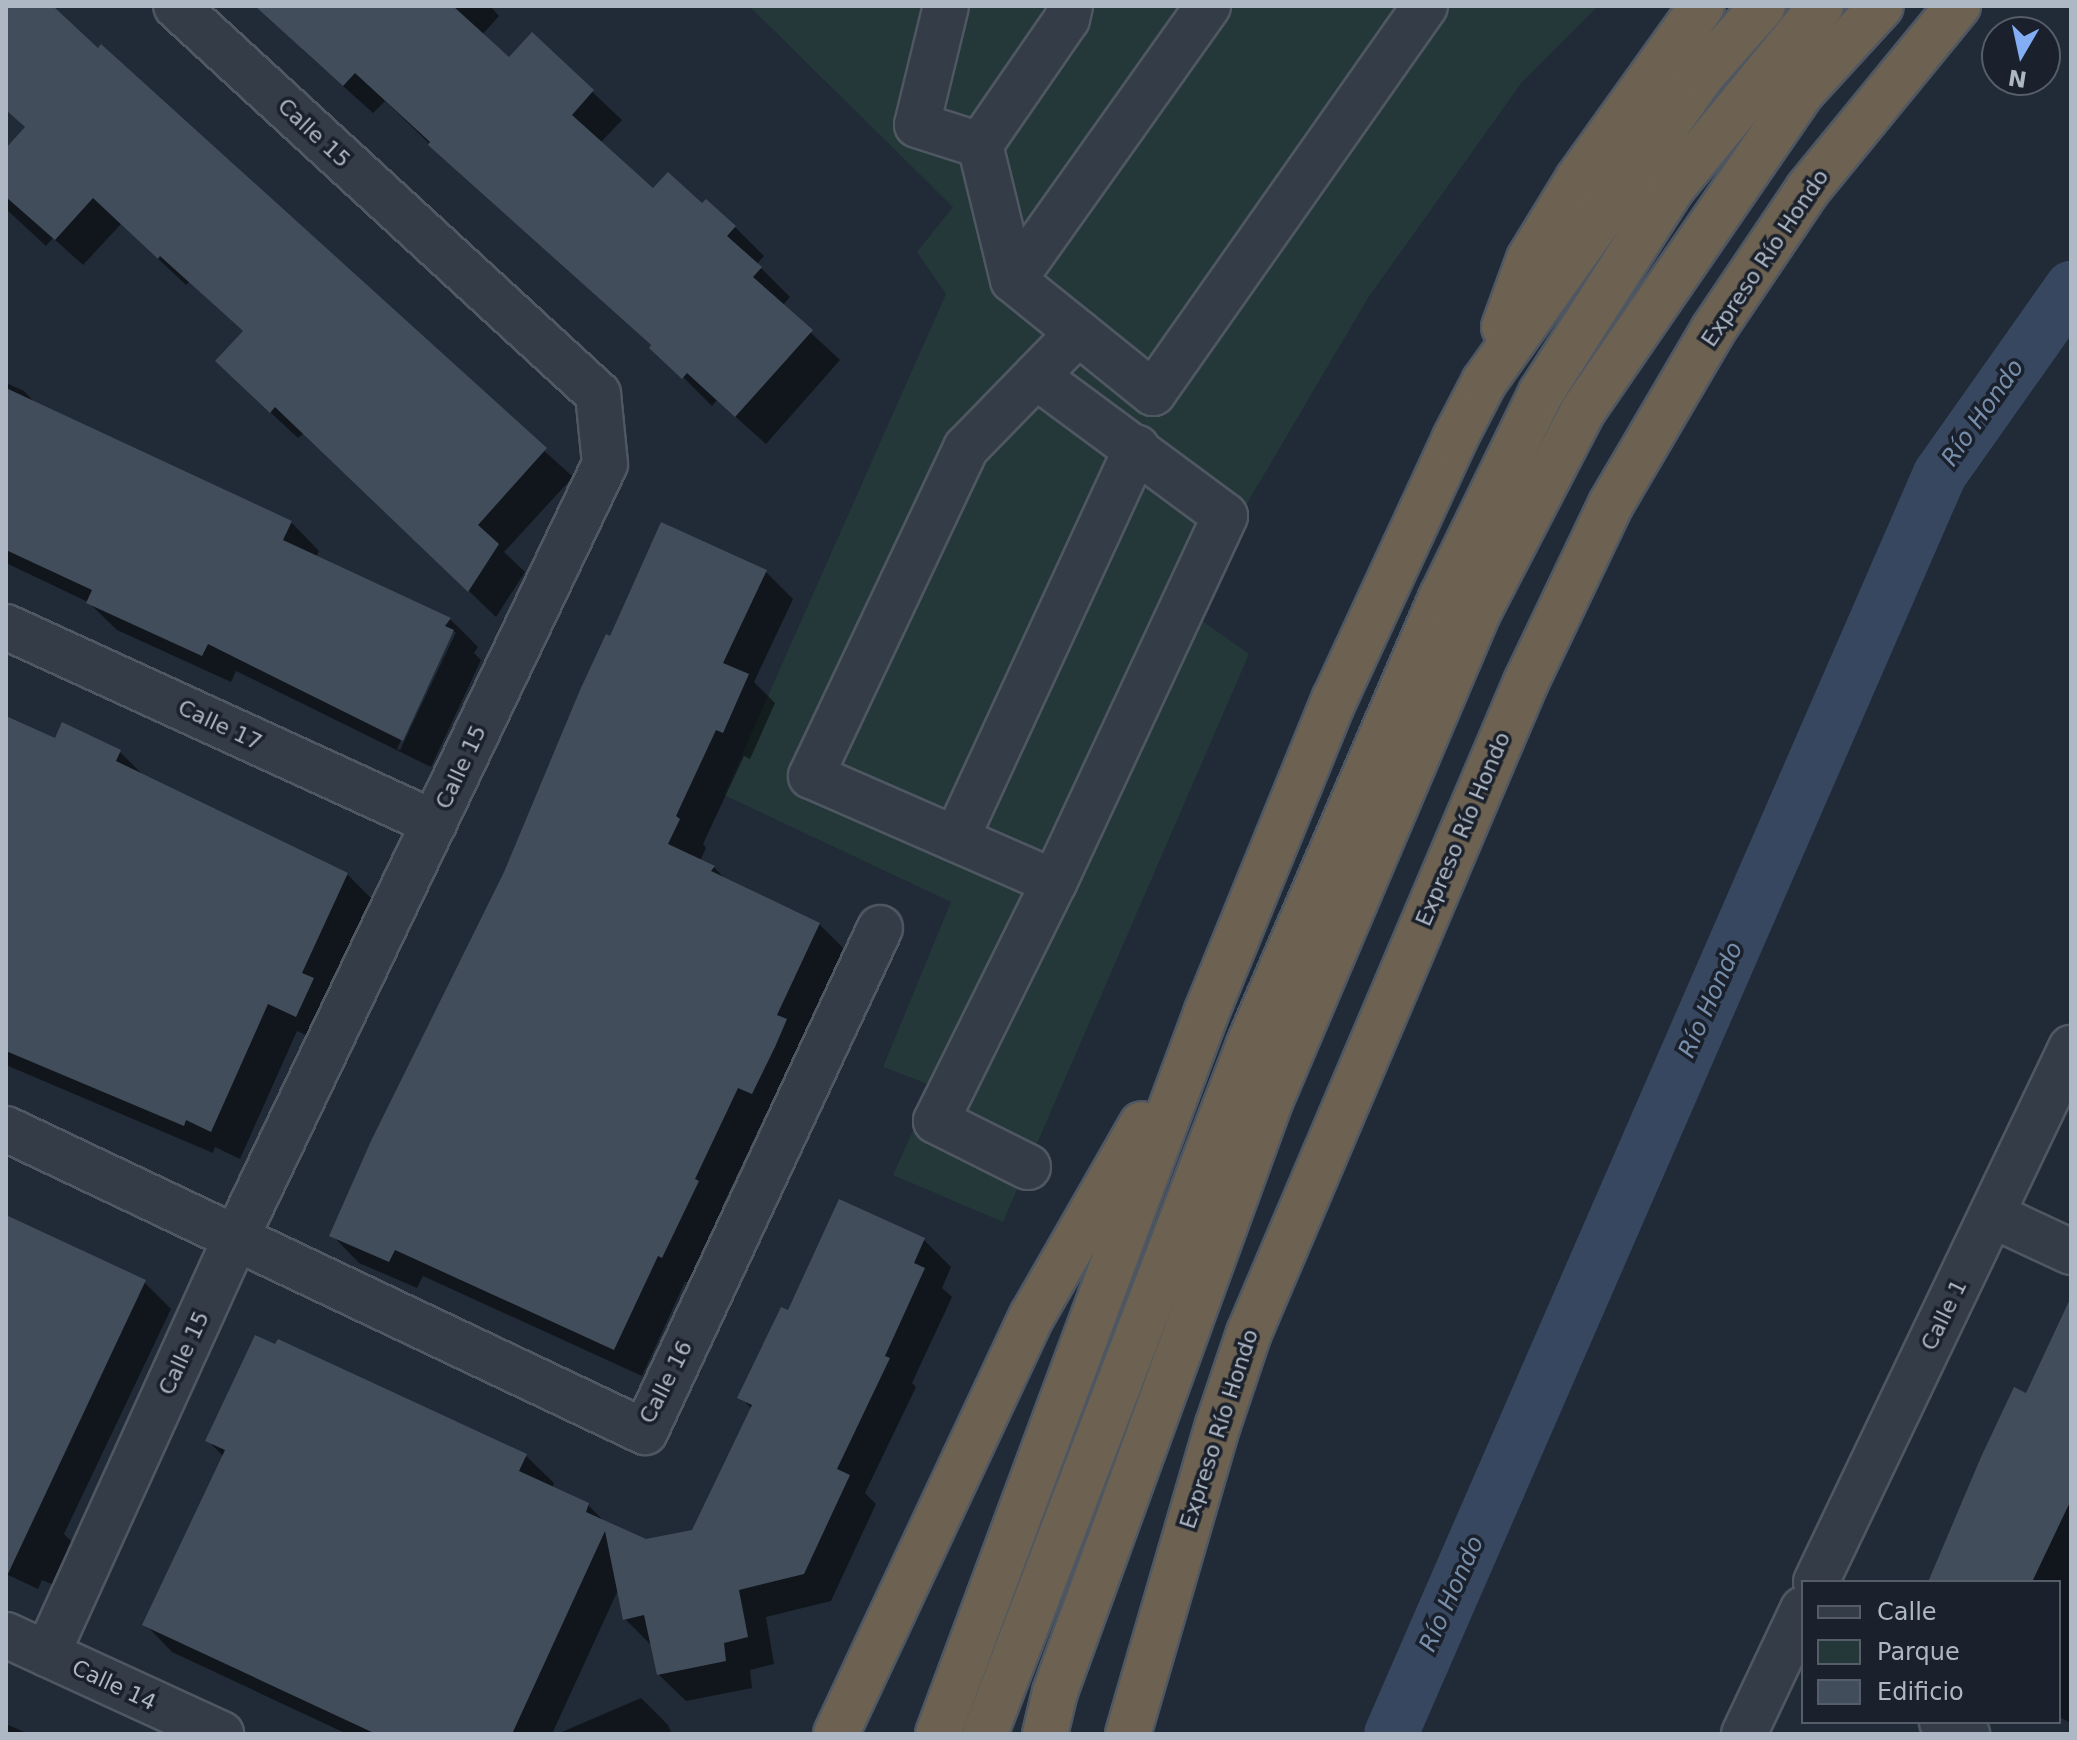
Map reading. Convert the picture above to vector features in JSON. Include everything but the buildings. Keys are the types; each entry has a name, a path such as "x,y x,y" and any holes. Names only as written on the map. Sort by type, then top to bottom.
{"highway":[{"path":"938,1734 1207,1011 1335,698 1484,382 1529,259 1578,179 1702,6"},
{"path":"1484,382 1704,73 1763,6"},
{"path":"985,1734 1249,1044 1441,598 1541,393 1672,188 1821,6"},
{"path":"1045,1734 1055,1692 1270,1102 1478,613 1582,412 1803,91 1881,6"},
{"name":"Expreso Río Hondo","path":"1128,1734 1218,1425 1249,1333 1526,682 1604,518 1713,330 1808,189 1958,6"},
{"path":"836,1734 1032,1316 1207,1011"}],"street":[{"name":"Calle 15","path":"47,1654 236,1238 605,464 598,394 176,6"},
{"path":"946,6 917,125 980,145"},
{"path":"1070,6 1067,19 980,145 1013,280 1153,393 1425,6"},
{"path":"1013,280 1208,6"},
{"path":"1054,882 811,776 966,448 1078,333"},
{"path":"1028,1167 936,1121 1054,882 1225,516 1036,376"},
{"path":"956,839 1137,448"},
{"name":"Calle 17","path":"6,627 434,823"},
{"name":"Calle 16","path":"236,1238 645,1432 880,928"},
{"name":"Calle 1","path":"1817,1580 2071,1048"},
{"path":"6,1129 236,1238"},
{"path":"1992,1215 2071,1252"},
{"path":"1744,1734 1794,1652 1801,1619"},
{"name":"Calle 14","path":"6,1635 221,1734"},
{"path":"1946,1724 1967,1734"}],"green space":[{"path":"749,6 1598,6 1522,82 1368,298 1249,500 1197,617 1249,654 1003,1222 893,1175 933,1086 883,1067 951,902 724,795 946,294 917,252 953,207"}],"waterway":[{"name":"Río Hondo","path":"1391,1734 1940,474 2071,288"}]}
